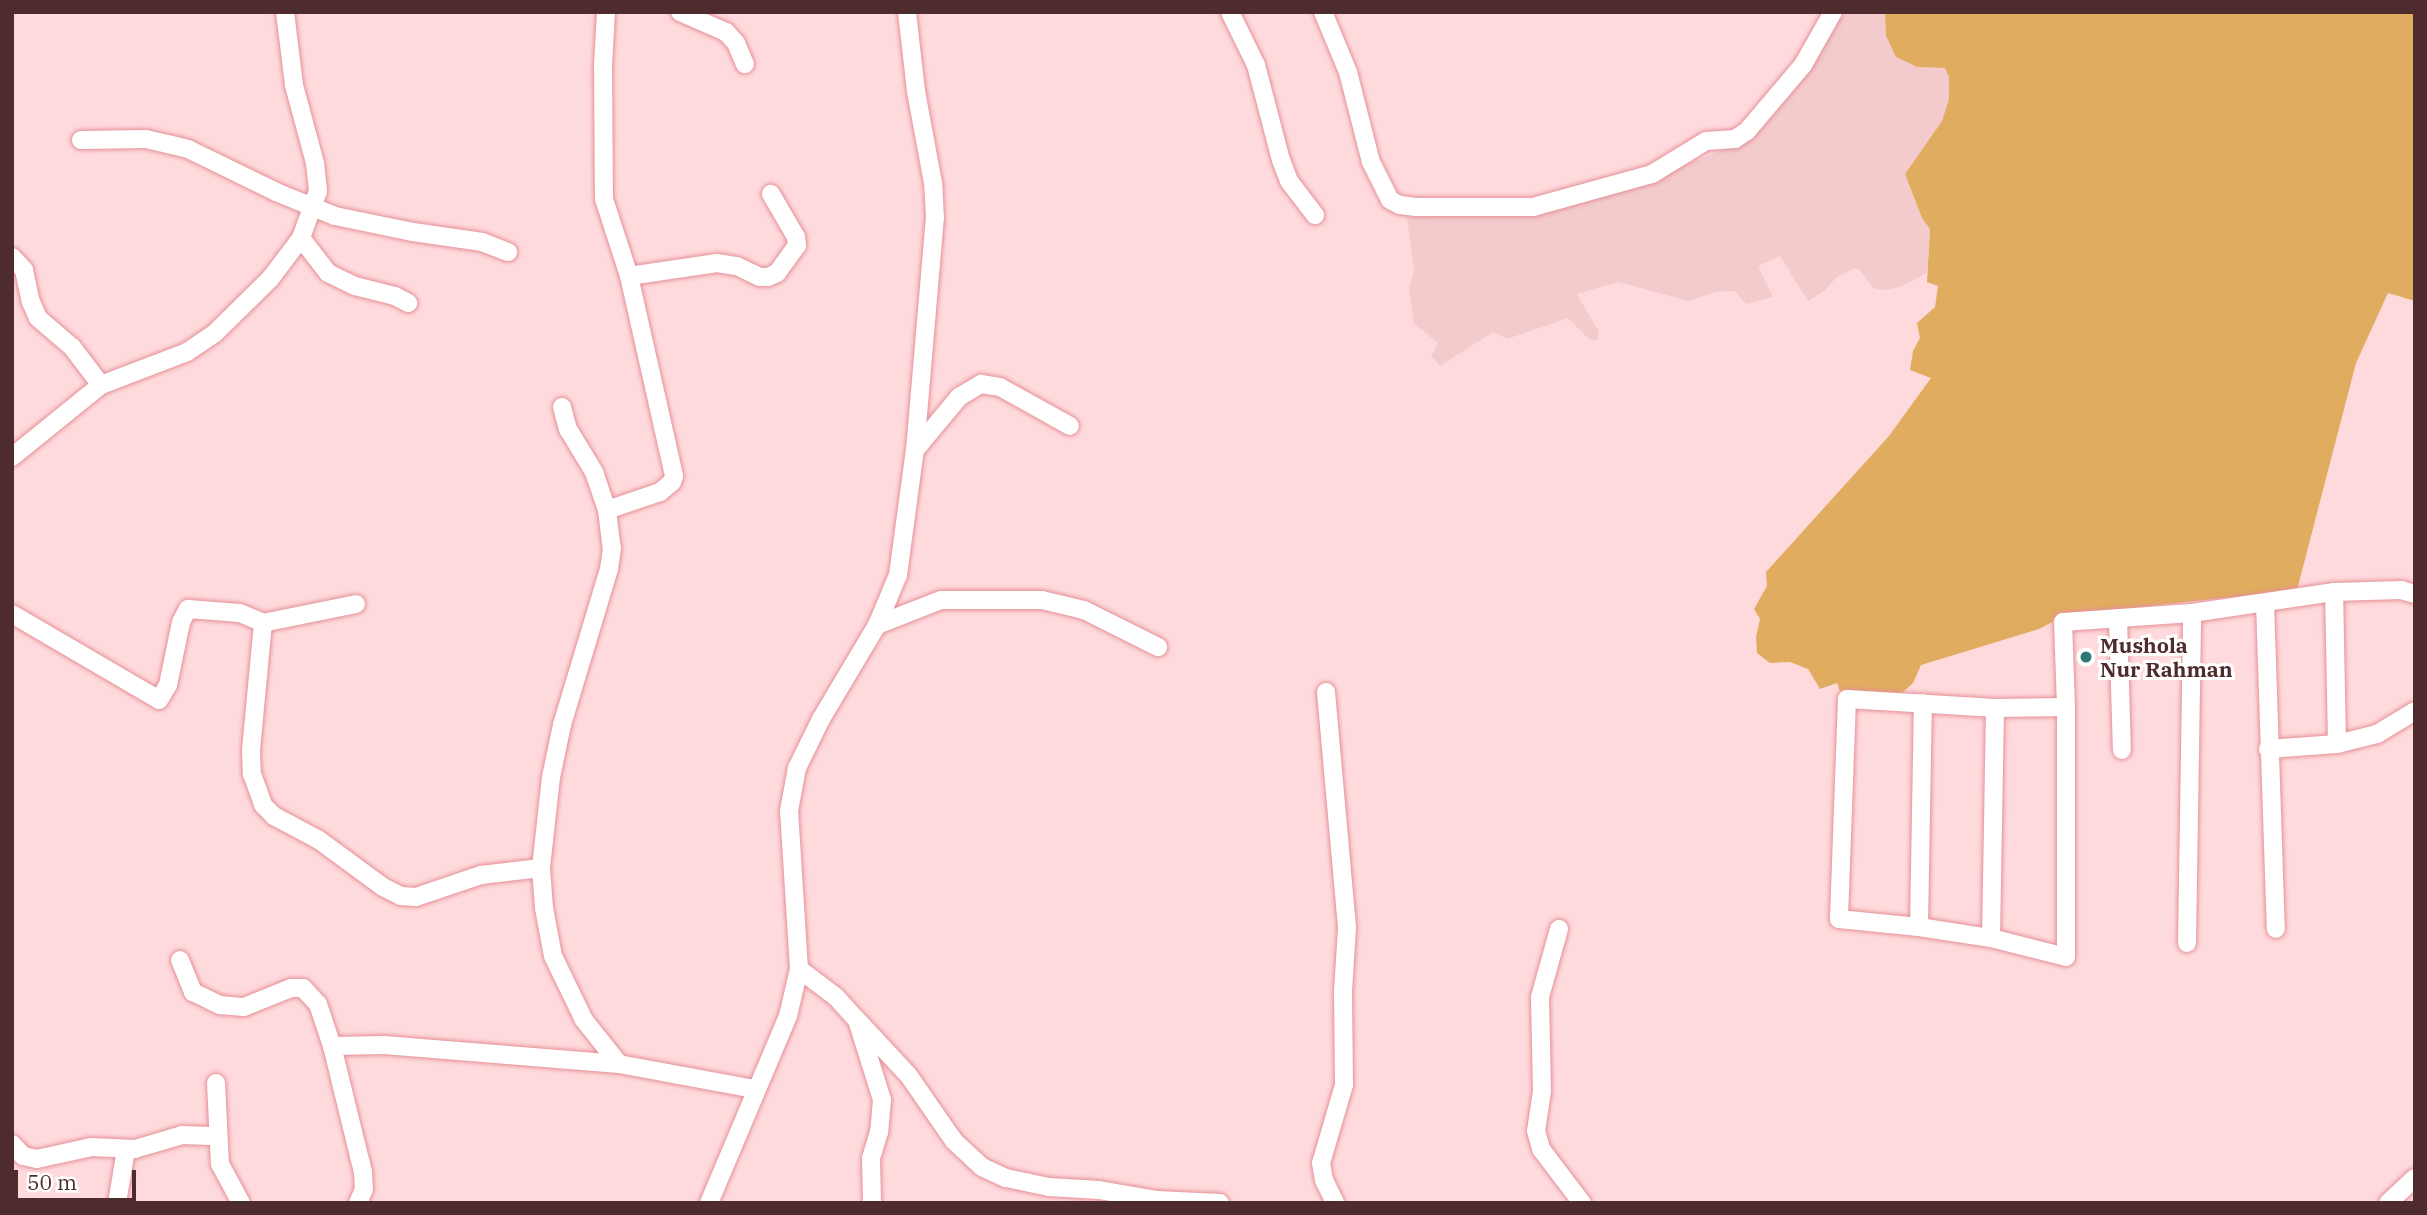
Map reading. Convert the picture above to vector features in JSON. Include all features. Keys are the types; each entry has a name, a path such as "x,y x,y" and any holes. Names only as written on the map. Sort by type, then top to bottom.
{"street":[{"path":"12,457 101,385 187,352 215,333 270,279 301,238 317,191 315,163 293,85 285,12"},
{"path":"606,12 602,175 613,233 629,276 674,476 672,482 660,492 607,510"},
{"path":"680,12 716,18 732,36 745,64"},
{"path":"709,1203 754,1089 788,1016 799,969 789,811 797,768 821,719 877,625 898,575 915,450 935,218 933,183 916,91 907,12"},
{"path":"1230,12 1256,65 1285,170 1298,195 1315,215"},
{"path":"1323,12 1348,72 1363,139 1387,196 1395,204 1406,206 1468,207 1533,207 1652,174 1706,141 1735,139 1747,131 1803,65 1833,12"},
{"path":"81,140 146,139 168,144 231,169 313,209 365,223 482,242 508,252"},
{"path":"629,276 717,263 737,266 760,277 777,273 797,246 796,237 771,194"},
{"path":"301,238 328,273 355,286 395,296 408,303"},
{"path":"12,257 23,270 30,302 38,318 72,347 101,385"},
{"path":"915,450 959,397 981,384 1000,387 1070,426"},
{"path":"562,407 568,429 593,472 607,510 612,548 609,569 562,725 551,777 541,868 544,908 553,956 584,1020 620,1064"},
{"path":"2066,707 1995,708 1847,699 1839,919 1919,927 1991,939 2066,957 2066,707 2063,622 2192,613 2334,592 2401,590 2415,594"},
{"path":"2334,592 2337,744"},
{"path":"877,625 941,600 1042,600 1084,610 1158,648"},
{"path":"2265,603 2276,929"},
{"path":"12,614 159,700 168,685 181,622 188,609 240,613 263,623 356,604"},
{"path":"2187,943 2192,613"},
{"path":"2118,618 2122,750"},
{"path":"263,623 251,750 252,775 258,792 274,816 319,840 393,893 407,897 425,895 481,875 541,868"},
{"path":"1326,692 1347,928 1343,991 1344,1085 1321,1163 1324,1180 1335,1203"},
{"path":"1919,927 1923,703"},
{"path":"1991,939 1995,708"},
{"path":"2268,749 2337,744 2377,734 2415,711"},
{"path":"1559,929 1539,997 1542,1091 1536,1131 1541,1149 1582,1203"},
{"path":"180,960 193,992 220,1005 244,1007 290,988 303,988 318,1004 332,1046 363,1172 364,1189 358,1203"},
{"path":"799,969 836,997 909,1076 954,1141 982,1167 1006,1178 1049,1187 1099,1190 1157,1200 1220,1203"},
{"path":"857,1020 882,1100 879,1132 871,1158 872,1203"},
{"path":"332,1046 384,1045 620,1064 754,1089"},
{"path":"216,1083 221,1169 241,1203"},
{"path":"12,1144 27,1158 91,1147 126,1150 182,1135 217,1136"},
{"path":"117,1203 126,1150"},
{"path":"2395,1200 2415,1178"}],"shaded area":[{"path":"1849,12 1890,12 1885,15 1886,36 1896,57 1917,67 1945,68 1949,77 1949,99 1942,121 1905,174 1922,218 1930,229 1927,273 1900,287 1884,290 1873,288 1859,269 1853,269 1837,277 1824,291 1808,301 1780,256 1758,266 1773,297 1746,304 1735,291 1716,292 1688,301 1618,282 1577,294 1599,332 1597,341 1589,339 1568,318 1507,339 1493,332 1440,366 1431,356 1438,343 1414,324 1409,288 1414,270 1407,217 1512,214 1640,183 1723,150 1754,126 1828,28"},
{"path":"1890,12 2415,12 2415,301 2388,293 2356,363 2297,590 2066,615 2039,629 1921,665 1913,683 1902,693 1840,691 1837,683 1820,689 1808,669 1790,662 1770,663 1757,653 1756,637 1760,619 1754,609 1767,586 1766,572 1889,436 1931,378 1910,370 1913,351 1920,338 1917,323 1935,307 1938,286 1927,282 1930,229 1922,218 1905,174 1942,121 1949,99 1949,77 1945,68 1917,67 1896,57 1886,36 1885,15"}],"place":[{"name":"Mushola Nur Rahman","path":"2086,657"}]}
